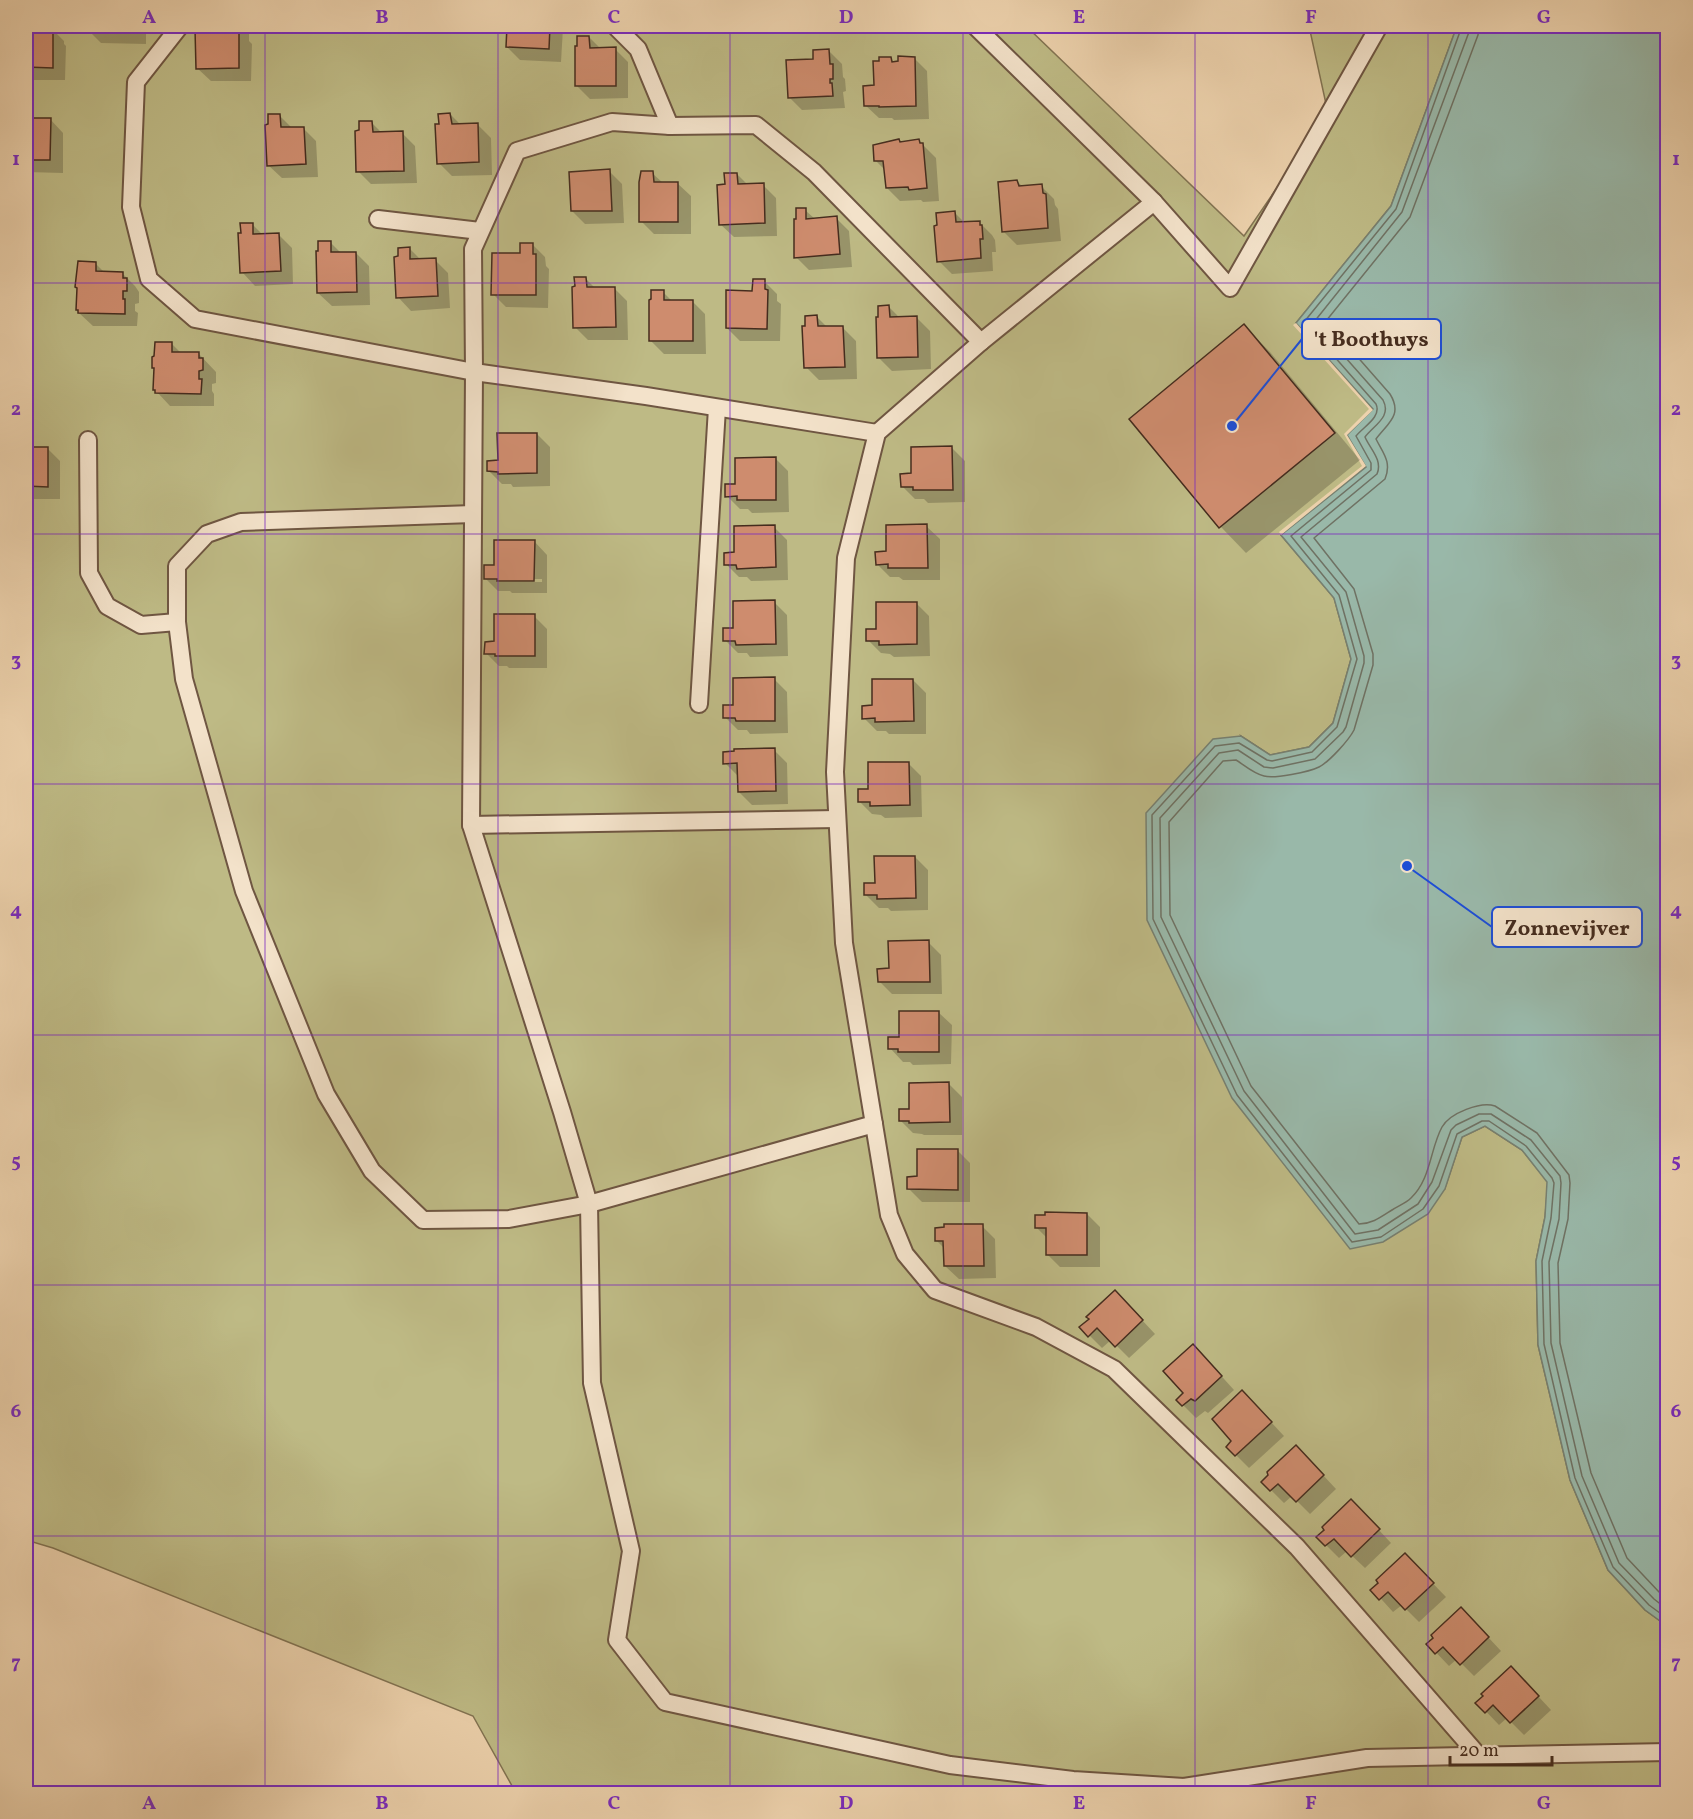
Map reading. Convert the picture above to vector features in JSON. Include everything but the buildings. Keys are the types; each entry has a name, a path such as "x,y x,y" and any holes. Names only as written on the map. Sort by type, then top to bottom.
{"lane":[{"path":"180,26 136,82 131,207 149,279 195,319 474,372 878,433"},
{"path":"615,26 638,49 670,126"},
{"path":"975,26 1154,202 1230,288 1379,26"},
{"path":"981,342 813,172 756,125 670,126 612,122 517,151 473,249 471,825 559,1101 589,1204 592,1383 631,1551 617,1640 665,1702 950,1765 1073,1780 1184,1787 1367,1758 1668,1752"},
{"path":"1154,202 981,342 878,433 846,558 835,772 844,943 889,1215 905,1254 935,1290 1036,1327 1113,1368 1297,1547 1478,1755"},
{"path":"378,219 480,231"},
{"path":"699,704 717,408"},
{"path":"88,440 89,573 107,606 141,625 177,622"},
{"path":"473,514 241,522 207,534 177,566 177,622 184,679 244,891 326,1094 372,1171 423,1220 509,1219 589,1204 874,1124"},
{"path":"471,825 837,819"}],"shaded area":[{"path":"26,26 1026,26 1244,236 1328,113 1309,26 1457,26 1391,206 1296,323 1373,410 1366,466 1281,535 1334,598 1351,659 1333,723 1309,747 1270,755 1241,736 1445,1188 1462,1137 1485,1126 1522,1150 1548,1182 1545,1217 1536,1261 1538,1345 1570,1480 1608,1570 1645,1610 1667,1626 1667,1793 516,1793 473,1716 53,1548 26,1540"}],"water":[{"path":"1457,26 1667,26 1667,1626 1645,1610 1608,1570 1570,1480 1538,1345 1536,1261 1545,1217 1547,1182 1522,1150 1485,1126 1462,1137 1445,1189 1428,1214 1383,1242 1350,1249 1232,1098 1147,920 1146,813 1213,739 1241,736 1270,755 1309,747 1333,723 1351,659 1334,598 1281,535 1366,467 1347,435 1373,409 1296,323 1391,206"}],"pier":[{"path":"1296,323 1373,410 1347,435 1366,466 1281,535 1279,532 1362,466 1344,434 1369,409 1293,325"}],"place":[{"name":"'t Boothuys","path":"1232,426"},
{"name":"Zonnevijver","path":"1407,866"}]}
